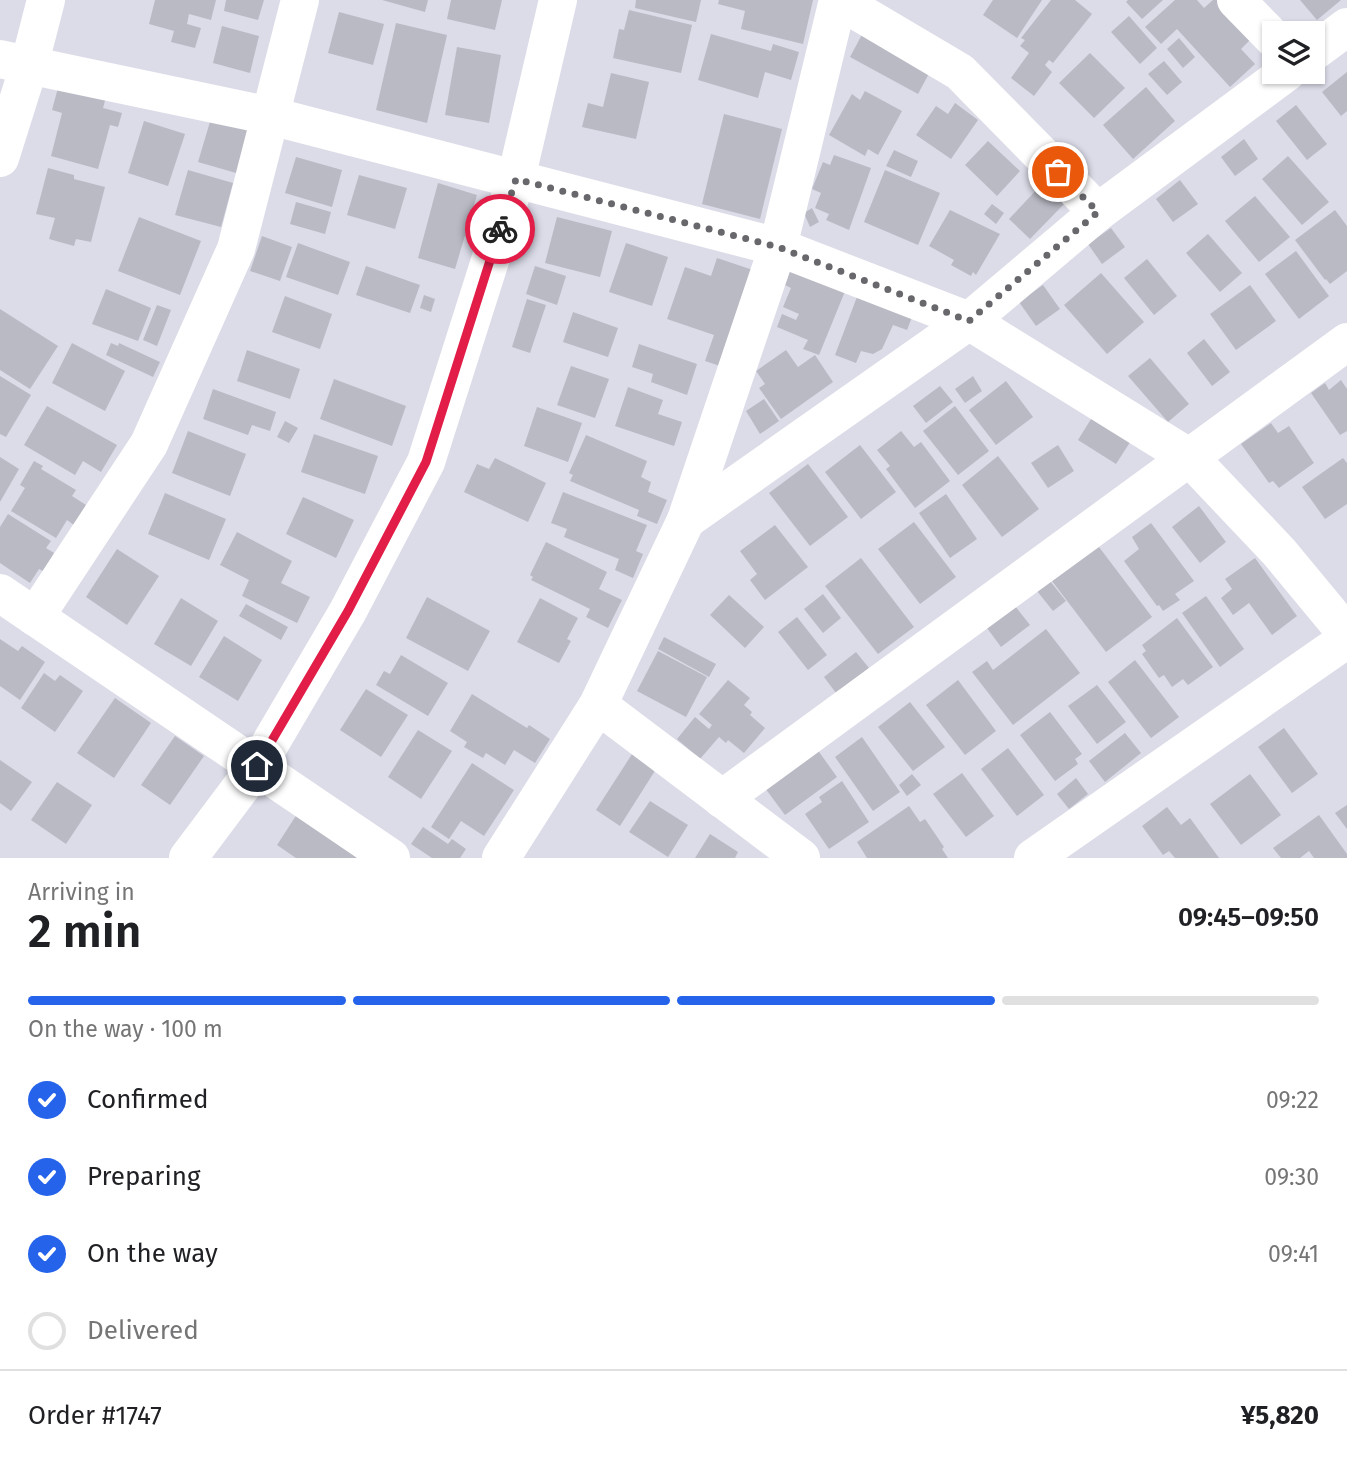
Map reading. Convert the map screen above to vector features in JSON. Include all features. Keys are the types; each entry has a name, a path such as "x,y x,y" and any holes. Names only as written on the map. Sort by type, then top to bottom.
{"street":[{"path":"0,158 15,62 46,0"},
{"path":"35,617 149,444 236,249 300,0"},
{"path":"188,858 257,766 348,611 426,462 516,179 558,0"},
{"path":"501,858 598,705 685,520 778,247 838,0 960,72 1098,212"},
{"path":"1236,0 1262,27"},
{"path":"1325,43 1347,27"},
{"path":"15,62 271,116 778,247 969,321 1190,458 1279,552 1347,636 1033,858"},
{"path":"685,520 969,321 1098,212 1271,84"},
{"path":"722,799 1347,342"},
{"path":"0,593 391,858"},
{"path":"598,705 801,858"}],"building":[{"path":"155,0 216,0 211,20 189,14 187,24 201,28 195,48 171,42 174,31 149,24"},
{"path":"226,0 264,0 258,20 224,11"},
{"path":"382,0 428,0 425,12"},
{"path":"451,0 502,0 495,30 447,19"},
{"path":"636,0 701,0 696,22 635,8"},
{"path":"719,0 813,0 803,44 741,29 745,11 718,4"},
{"path":"993,0 1042,0 1017,38 983,15"},
{"path":"1051,0 1075,0 1092,14 1053,63 1049,60 1045,65 1052,72 1034,96 1011,78 1029,53 1020,46 1025,40 1021,38"},
{"path":"1163,0 1142,19 1126,2"},
{"path":"1175,0 1197,0 1204,8 1213,0 1219,0 1252,38 1241,49 1255,64 1230,87 1177,29 1161,44 1145,27"},
{"path":"1300,0 1341,0 1317,20"},
{"path":"629,10 692,25 681,73 613,58 619,29 624,30"},
{"path":"339,12 384,24 373,65 328,53"},
{"path":"1129,16 1157,48 1140,64 1111,32"},
{"path":"396,23 447,35 427,123 376,110"},
{"path":"222,26 259,36 250,73 213,63"},
{"path":"865,29 933,66 918,94 850,57"},
{"path":"711,34 771,51 773,44 799,52 791,80 765,72 758,98 698,80"},
{"path":"1179,38 1195,57 1183,68 1167,49"},
{"path":"457,47 501,55 489,123 445,115"},
{"path":"1090,53 1125,88 1094,118 1059,83"},
{"path":"1164,61 1182,82 1167,95 1148,74"},
{"path":"1347,72 1347,111 1341,116 1322,92"},
{"path":"611,73 649,82 636,139 582,127 588,103 603,107"},
{"path":"59,84 106,97 103,108 122,113 118,127 110,125 98,169 51,156 62,113 52,110"},
{"path":"1146,87 1175,121 1133,159 1103,125"},
{"path":"865,91 902,111 878,155 868,149 865,156 829,135 852,94 860,100"},
{"path":"955,103 978,120 951,159 916,135 936,106 948,114"},
{"path":"1296,105 1327,144 1307,160 1276,121"},
{"path":"724,114 782,129 760,219 702,204"},
{"path":"212,115 256,127 243,175 198,162"},
{"path":"144,121 185,134 168,186 128,173"},
{"path":"1244,139 1258,159 1235,176 1221,157"},
{"path":"988,141 1020,171 997,196 965,165"},
{"path":"894,150 918,161 911,177 886,166"},
{"path":"834,155 871,168 849,230 826,220 829,214 815,208 821,193 812,189 823,162 830,165"},
{"path":"1288,156 1329,202 1302,225 1262,179"},
{"path":"296,157 342,170 332,207 285,193"},
{"path":"48,168 74,175 74,179 105,187 91,242 76,239 74,246 49,239 55,218 36,214"},
{"path":"188,170 233,183 221,227 175,215"},
{"path":"885,170 940,193 918,245 864,222"},
{"path":"359,175 407,188 395,229 347,215"},
{"path":"1180,180 1198,204 1173,222 1156,199"},
{"path":"438,183 477,195 455,269 418,258"},
{"path":"1043,183 1065,203 1030,239 1009,219"},
{"path":"1255,196 1290,237 1259,262 1225,221"},
{"path":"296,202 331,212 325,234 290,224"},
{"path":"992,204 1004,213 996,224 984,214"},
{"path":"812,208 819,222 810,227 804,213"},
{"path":"950,210 1000,234 976,275 973,272 971,276 951,265 954,260 929,246"},
{"path":"1335,210 1347,226 1347,271 1330,284 1295,240"},
{"path":"139,217 201,241 180,295 118,271"},
{"path":"557,217 612,231 600,277 545,263"},
{"path":"1111,228 1125,247 1102,264 1088,244"},
{"path":"1208,234 1242,273 1220,292 1186,253"},
{"path":"262,236 292,247 280,281 250,271"},
{"path":"298,243 350,262 338,295 286,277"},
{"path":"626,243 668,257 652,306 609,292"},
{"path":"1296,251 1329,296 1299,319 1265,274"},
{"path":"717,258 753,270 720,366 705,361 714,335 667,319 685,267 711,276"},
{"path":"1147,259 1177,296 1154,315 1124,278"},
{"path":"366,266 420,285 410,313 356,295"},
{"path":"535,266 566,276 557,305 526,294"},
{"path":"790,271 848,284 819,355 803,349 808,340 777,327 782,314 796,320 799,314 783,307 791,288 785,285"},
{"path":"1101,273 1144,322 1107,354 1064,305"},
{"path":"1043,285 1060,309 1036,326 1019,302"},
{"path":"1250,285 1276,321 1236,350 1210,314"},
{"path":"106,289 151,308 138,341 92,324"},
{"path":"860,289 914,312 907,330 893,325 882,349 873,354 861,351 856,363 835,355"},
{"path":"424,295 435,299 431,312 420,308"},
{"path":"285,296 332,314 320,349 272,332"},
{"path":"527,299 546,305 530,353 512,347"},
{"path":"157,305 171,310 157,346 143,340"},
{"path":"0,309 58,346 30,389 0,370"},
{"path":"573,312 618,328 608,357 563,342"},
{"path":"1204,339 1230,372 1212,386 1187,353"},
{"path":"72,343 125,371 105,411 52,383"},
{"path":"111,343 118,346 119,343 160,362 153,377 106,355"},
{"path":"639,344 697,364 687,395 651,382 653,374 632,367"},
{"path":"247,350 300,369 290,399 237,381"},
{"path":"786,350 798,367 815,355 833,382 781,419 759,388 765,384 756,371"},
{"path":"1150,358 1189,404 1168,422 1128,376"},
{"path":"571,366 609,379 595,418 557,405"},
{"path":"0,376 31,395 6,437 0,434"},
{"path":"973,376 982,391 965,403 955,389"},
{"path":"334,379 406,406 392,446 320,419"},
{"path":"1341,380 1347,389 1347,431 1340,435 1311,393 1325,383 1329,390"},
{"path":"1006,381 1033,417 996,445 969,410"},
{"path":"940,386 953,402 926,423 913,406"},
{"path":"628,387 663,400 658,414 682,422 674,446 615,426"},
{"path":"213,389 276,412 270,431 252,425 248,435 203,419"},
{"path":"764,399 779,421 760,434 746,411"},
{"path":"47,406 117,445 101,472 83,461 75,475 24,445"},
{"path":"955,406 989,451 958,475 923,431"},
{"path":"537,407 582,423 568,462 524,446"},
{"path":"1096,411 1134,436 1116,464 1078,440"},
{"path":"285,421 298,428 289,443 277,437"},
{"path":"1271,423 1278,433 1289,426 1314,463 1279,488 1273,481 1269,483 1241,444"},
{"path":"188,431 246,454 230,496 172,473"},
{"path":"901,431 914,447 921,442 950,481 915,508 886,469 890,466 877,450"},
{"path":"314,434 378,456 365,494 301,472"},
{"path":"586,435 647,461 641,477 651,482 648,492 667,500 657,524 637,516 639,510 570,481 573,475 569,473"},
{"path":"860,445 896,492 861,519 825,472"},
{"path":"1058,445 1074,471 1048,488 1031,463"},
{"path":"998,456 1039,509 1002,537 962,485"},
{"path":"0,457 19,469 0,502"},
{"path":"495,458 546,483 528,522 464,492 477,464 489,469"},
{"path":"1343,458 1347,463 1347,504 1325,519 1302,487"},
{"path":"34,461 43,466 41,469 76,490 72,496 86,505 74,525 67,520 56,538 11,511 25,488 20,485"},
{"path":"808,464 848,517 810,546 769,493"},
{"path":"563,492 647,525 636,551 643,554 633,578 615,570 619,559 564,537 567,529 551,523"},
{"path":"165,493 226,519 209,560 148,534"},
{"path":"946,494 977,539 950,558 919,513"},
{"path":"303,497 354,520 336,558 286,534"},
{"path":"1199,506 1226,542 1200,563 1172,527"},
{"path":"8,514 51,541 46,548 54,553 43,571 39,569 30,583 0,563 0,527"},
{"path":"914,522 956,577 920,604 878,549"},
{"path":"1151,523 1194,581 1175,594 1180,600 1163,611 1124,561 1139,549 1132,537"},
{"path":"775,525 808,567 765,600 750,580 757,574 740,551"},
{"path":"237,532 292,561 281,583 310,597 297,623 242,596 249,580 220,565"},
{"path":"546,542 607,572 599,589 622,600 608,628 586,617 590,609 531,580 533,577 530,575"},
{"path":"1099,547 1152,617 1106,652 1052,581"},
{"path":"117,549 159,576 127,625 86,597"},
{"path":"861,558 914,627 878,654 825,586"},
{"path":"1255,558 1297,616 1272,635 1249,603 1233,615 1221,598 1232,589 1225,579"},
{"path":"1050,581 1066,601 1053,611 1037,591"},
{"path":"823,594 841,618 823,633 804,609"},
{"path":"729,595 764,627 745,648 710,615"},
{"path":"1206,596 1244,649 1220,667 1182,613"},
{"path":"427,597 490,631 468,671 406,638"},
{"path":"181,598 218,621 191,666 154,644"},
{"path":"540,598 578,618 567,639 571,641 559,663 517,642"},
{"path":"246,604 288,627 281,640 239,616"},
{"path":"1015,606 1030,625 1001,647 987,628"},
{"path":"797,617 827,655 808,670 778,632"},
{"path":"1177,618 1213,667 1188,685 1183,679 1172,687 1164,675 1159,678 1142,654 1146,651 1142,645"},
{"path":"1046,629 1080,673 1013,725 972,672 987,661 993,670"},
{"path":"224,636 262,660 238,701 199,677"},
{"path":"664,637 716,664 709,677 658,649"},
{"path":"0,639 18,651 22,646 45,662 20,700 0,686"},
{"path":"658,651 707,677 686,717 637,691"},
{"path":"856,652 869,668 836,693 824,677"},
{"path":"401,655 448,683 428,716 376,685 384,671 390,674"},
{"path":"1135,660 1179,717 1151,738 1108,682"},
{"path":"44,673 55,681 60,675 83,691 55,732 21,708"},
{"path":"728,680 750,698 744,705 752,712 750,715 765,728 744,753 728,740 726,743 719,737 700,759 677,739 695,717 709,729 712,725 699,714"},
{"path":"958,680 996,731 965,755 926,705"},
{"path":"1097,685 1126,722 1097,744 1068,706"},
{"path":"366,689 408,715 381,757 340,730"},
{"path":"472,694 550,739 535,763 514,750 505,765 486,753 483,758 464,747 467,742 450,731"},
{"path":"115,698 151,723 114,778 77,753"},
{"path":"910,702 945,747 913,771 878,727"},
{"path":"1050,712 1082,754 1075,759 1078,764 1055,781 1020,735"},
{"path":"1284,728 1318,774 1292,793 1258,747"},
{"path":"418,730 452,751 421,799 388,777"},
{"path":"1125,733 1141,753 1105,782 1089,761"},
{"path":"175,736 204,756 170,805 141,785"},
{"path":"862,737 900,792 873,811 835,757"},
{"path":"1008,748 1044,795 1017,816 981,769"},
{"path":"817,749 837,777 785,815 765,788"},
{"path":"634,751 658,766 620,826 596,810"},
{"path":"0,760 32,782 11,811 0,803"},
{"path":"472,763 514,790 484,836 461,821 449,839 431,827"},
{"path":"962,773 994,816 966,837 933,794"},
{"path":"912,774 921,785 907,796 899,785"},
{"path":"1250,774 1281,815 1241,845 1210,804"},
{"path":"1076,778 1088,794 1069,809 1057,794"},
{"path":"842,781 869,822 829,849 805,814 822,802 819,797"},
{"path":"57,782 92,805 66,844 31,820"},
{"path":"650,801 688,825 668,857 629,832"},
{"path":"1347,805 1347,829 1335,813"},
{"path":"909,806 920,822 925,819 944,847 942,849 948,858 867,858 857,842"},
{"path":"1167,807 1181,825 1190,818 1219,858 1175,858 1169,851 1163,855 1142,826"},
{"path":"301,808 357,858 296,858 277,845"},
{"path":"1319,815 1347,854 1347,858 1314,858 1309,851 1300,858 1281,858 1273,848"},
{"path":"423,827 448,844 452,839 466,849 460,858 432,858 411,844"},
{"path":"710,834 738,852 735,858 695,858"}],"way so far":[{"path":"500,229 516,179 778,247 969,321 1098,212 1058,172"}],"route":[{"path":"257,766 348,611 426,462 500,229"}]}
